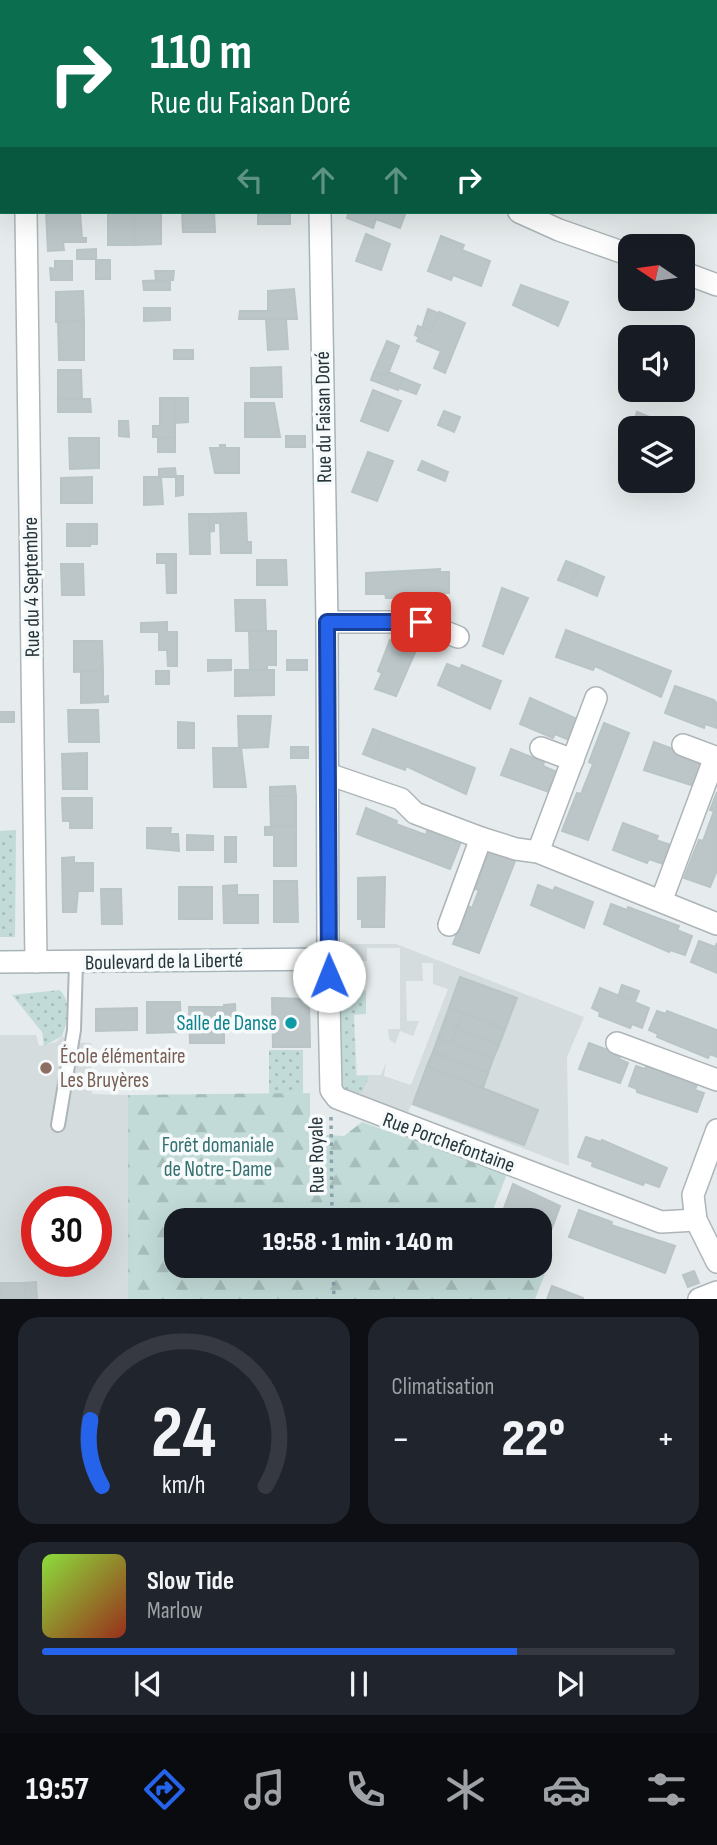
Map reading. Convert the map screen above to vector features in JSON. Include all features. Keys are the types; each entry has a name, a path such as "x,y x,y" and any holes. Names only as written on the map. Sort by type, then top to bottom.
{"street":[{"name":"Rue du 4 Septembre","path":"26,214 36,962"},
{"name":"Rue du Faisan Doré","path":"320,214 327,622 328,958"},
{"path":"523,214 618,251"},
{"path":"695,277 717,285"},
{"path":"327,622 421,622 458,637"},
{"path":"538,852 596,698"},
{"path":"662,899 715,757 683,745"},
{"path":"541,748 573,760"},
{"path":"328,774 401,799 415,813 481,838 516,849 538,852 662,899 717,924"},
{"path":"449,925 481,838"},
{"name":"Boulevard de la Liberté","path":"0,962 328,958"},
{"path":"328,958 331,1090"},
{"path":"617,1043 717,1080"},
{"name":"Rue Porchefontaine","path":"331,1090 337,1098 362,1110 661,1222 696,1220"},
{"path":"715,1252 696,1220 693,1195 717,1130"},
{"path":"699,1299 717,1292"}],"lane":[{"path":"58,1125 74,1030 76,962"}],"path":[{"name":"Rue Royale","path":"331,1090 332,1208"},
{"path":"333,1278 334,1299"}],"shaded area":[{"path":"335,944 396,944 584,1017 567,1057 569,1166 411,1105 407,1115 359,1096 369,1076 356,1076 354,1017 357,1075 381,1075 386,1062 384,1076 411,1085 448,989 433,984 433,963 422,963 423,981 406,981 407,1021 419,1021 413,1036 400,1031 395,1044 389,1039 388,1029 400,1029 400,948 367,948 367,961 354,962 354,990 366,991 354,991 336,960","holes":["460,977 516,998 483,1088 538,1110 524,1145 413,1104"]},
{"path":"366,991 366,1014 354,1015"},
{"path":"0,1035 36,1035 39,1046 56,1042 62,1036 70,1042 91,1043 92,1094 128,1095 128,1299 0,1299"}],"green space":[{"path":"16,830 15,937 0,937 0,831"},
{"path":"336,960 354,961 354,990 366,991 366,1014 354,1014 356,1076 369,1076 362,1092 352,1097 340,1086"},
{"path":"60,990 67,1006 66,1024 62,1036 44,1046 42,1032 12,995"},
{"path":"269,1050 303,1050 303,1093 269,1094"},
{"name":"Forêt domaniale de Notre-Dame","path":"310,1093 310,1134 344,1136 362,1122 507,1174 494,1208 164,1208 164,1278 543,1278 535,1299 128,1299 128,1095"}],"building":[{"path":"46,214 80,214 82,238 86,238 86,242 63,242 64,250 48,251"},
{"path":"108,214 134,214 135,245 108,245"},
{"path":"134,214 161,214 161,244 135,245"},
{"path":"182,214 214,214 215,232 183,232"},
{"path":"258,214 290,214 290,224 258,224"},
{"path":"348,214 405,214 400,228 376,219 373,228 347,218"},
{"path":"366,234 390,244 381,270 356,261"},
{"path":"441,236 464,245 462,250 490,261 481,286 453,275 451,280 428,271"},
{"path":"96,249 96,259 77,259 77,250"},
{"path":"96,260 110,260 110,279 96,279"},
{"path":"55,261 72,261 72,280 51,280 50,268 55,269"},
{"path":"155,271 174,271 173,280 156,280"},
{"path":"170,280 170,290 144,290 143,281"},
{"path":"521,285 568,302 558,326 513,305"},
{"path":"294,289 297,319 239,319 240,311 268,311 268,291"},
{"path":"83,291 84,321 56,322 56,292"},
{"path":"144,308 170,308 170,320 144,321"},
{"path":"428,309 438,313 431,332 422,328"},
{"path":"439,312 465,323 445,373 434,368 441,351 417,341 419,337 415,335 418,326 431,332"},
{"path":"266,319 286,319 288,349 268,350"},
{"path":"84,321 84,360 59,360 58,322"},
{"path":"387,341 399,346 387,376 374,372"},
{"path":"174,350 193,350 193,359 174,359"},
{"path":"281,367 282,397 251,397 251,368"},
{"path":"58,370 81,370 82,399 58,399"},
{"path":"374,372 387,376 389,372 403,378 398,390 371,380"},
{"path":"403,378 420,385 416,394 399,388"},
{"path":"373,390 401,401 388,431 361,421"},
{"path":"160,398 175,398 175,437 153,437 153,426 160,426"},
{"path":"175,398 188,398 188,422 175,423"},
{"path":"58,399 90,399 91,412 58,412"},
{"path":"245,403 274,403 280,437 245,437"},
{"path":"444,411 460,417 454,432 438,425"},
{"path":"119,421 128,421 129,437 119,436"},
{"path":"286,436 305,436 305,447 286,447"},
{"path":"175,437 175,452 158,452 158,438"},
{"path":"69,438 99,438 99,468 70,469"},
{"path":"220,445 225,445 225,448 239,448 239,473 215,473 210,448 220,448"},
{"path":"368,452 393,461 377,501 352,492"},
{"path":"422,461 448,472 445,481 418,470"},
{"path":"175,468 176,477 159,477 159,469"},
{"path":"176,476 183,476 183,495 176,496"},
{"path":"92,477 92,503 61,503 61,478"},
{"path":"144,477 161,477 163,504 144,505"},
{"path":"246,513 247,542 251,542 251,553 221,553 220,523 214,523 214,531 209,532 209,514"},
{"path":"189,514 209,514 210,554 190,554"},
{"path":"67,524 90,524 90,546 67,546"},
{"path":"90,524 97,524 97,544 90,544"},
{"path":"157,554 176,554 176,593 167,593 166,563 157,563"},
{"path":"257,560 286,560 287,585 257,585"},
{"path":"566,561 579,566 571,585 558,580"},
{"path":"61,564 83,564 84,595 62,595"},
{"path":"579,566 604,577 597,596 571,585"},
{"path":"440,569 440,572 449,572 449,593 440,593 440,597 386,598 385,594 366,594 366,573"},
{"path":"502,588 528,598 503,654 483,646"},
{"path":"235,600 265,600 266,631 236,631"},
{"path":"167,622 167,632 141,632 141,623"},
{"path":"566,630 671,671 661,697 595,666 593,670 556,657"},
{"path":"249,631 276,631 276,665 267,665 267,670 250,670"},
{"path":"159,632 177,632 177,666 168,666 167,650 159,650"},
{"path":"390,640 416,650 396,696 375,689 382,673 378,671"},
{"path":"74,641 102,641 103,671 74,672"},
{"path":"208,660 231,660 231,670 208,671"},
{"path":"287,660 307,660 307,670 287,670"},
{"path":"447,664 460,669 462,665 501,681 490,709 438,685"},
{"path":"235,670 274,670 274,695 235,696"},
{"path":"103,671 103,697 108,696 108,702 81,703 81,672"},
{"path":"156,671 169,671 169,684 156,684"},
{"path":"675,686 714,700 717,704 717,728 705,724 704,728 665,713"},
{"path":"530,698 577,719 569,740 555,734 553,738 520,724"},
{"path":"68,710 98,710 99,742 69,742"},
{"path":"0,712 14,712 14,722 0,722"},
{"path":"238,716 271,716 268,747 239,748"},
{"path":"178,722 194,723 194,748 178,748"},
{"path":"604,723 629,733 588,840 562,831 577,793 581,794 593,764 589,762"},
{"path":"373,729 383,733 373,758 363,754"},
{"path":"383,733 475,768 466,794 406,766 405,770 373,758"},
{"path":"654,742 689,755 687,759 702,765 694,786 644,770"},
{"path":"291,747 308,747 308,758 291,758"},
{"path":"213,748 241,748 246,787 214,787"},
{"path":"511,749 544,762 543,766 557,772 549,792 501,775"},
{"path":"87,753 87,789 63,789 62,754"},
{"path":"295,786 296,796 270,796 270,787"},
{"path":"717,792 717,870 710,887 684,878 699,840 703,841 714,811 710,810"},
{"path":"270,796 296,796 296,826 271,827"},
{"path":"62,798 92,798 92,828 70,828 70,821 63,821"},
{"path":"366,808 397,821 396,824 426,835 427,831 460,844 450,869 357,834"},
{"path":"623,823 658,836 656,840 671,845 663,864 649,859 647,863 613,850"},
{"path":"296,826 296,866 274,866 274,835 265,835 265,827"},
{"path":"147,828 171,828 170,834 178,834 179,851 147,848"},
{"path":"187,835 213,836 213,850 187,850"},
{"path":"225,837 236,837 236,862 225,862"},
{"path":"489,851 515,861 479,953 453,944 468,906 472,908 479,890 475,889"},
{"path":"74,857 74,863 93,863 93,891 78,891 76,912 63,912 62,858"},
{"path":"385,877 384,927 362,927 362,919 358,919 358,878"},
{"path":"274,881 297,881 298,922 274,922"},
{"path":"237,885 237,895 258,895 258,923 224,923 223,886"},
{"path":"538,885 553,891 555,887 593,902 584,928 531,905"},
{"path":"179,887 212,887 212,919 179,919"},
{"path":"101,889 121,889 122,924 102,924"},
{"path":"611,904 627,910 628,907 679,926 677,930 692,936 685,955 670,950 669,952 604,924"},
{"path":"699,941 715,947 717,943 717,973 691,962"},
{"path":"460,977 517,998 505,1029 449,1008"},
{"path":"622,985 639,991 635,1001 619,994"},
{"path":"600,988 649,1008 642,1028 632,1024 630,1028 599,1016 600,1012 592,1008"},
{"name":"Salle de Danse","path":"272,998 309,999 310,1047 273,1047"},
{"path":"147,1002 180,1002 181,1032 147,1033"},
{"path":"235,1004 236,1029 224,1029 224,1005"},
{"path":"189,1007 224,1007 224,1043 190,1043"},
{"path":"137,1008 137,1030 96,1031 96,1009"},
{"path":"449,1008 462,1013 451,1043 438,1038"},
{"path":"657,1011 666,1014 667,1011 717,1030 717,1057 710,1054 708,1058 657,1037 658,1034 649,1030"},
{"path":"462,1013 505,1029 499,1045 457,1028"},
{"path":"457,1028 499,1045 493,1059 451,1043"},
{"path":"438,1038 493,1059 488,1073 433,1052"},
{"path":"589,1043 621,1055 619,1059 628,1063 620,1083 579,1069"},
{"path":"433,1052 488,1073 483,1088 427,1066"},
{"path":"647,1065 697,1084 695,1090 704,1093 697,1112 637,1092 637,1089 629,1086 636,1066 645,1069"},
{"path":"427,1066 538,1110 524,1145 413,1104"},
{"path":"586,1137 601,1142 602,1140 667,1168 659,1187 645,1182 643,1185 592,1166 593,1162 578,1157"},
{"path":"513,1184 560,1206 552,1228 552,1208 504,1208"},
{"path":"579,1210 612,1222 611,1225 675,1246 665,1273 569,1237"},
{"path":"694,1271 699,1283 688,1287 683,1275"},
{"path":"36,1282 37,1299 25,1299 25,1283"},
{"path":"0,1283 25,1283 25,1299 0,1299"},
{"path":"552,1286 583,1298 583,1299 547,1299"}],"place":[{"name":"Salle de Danse","path":"291,1023"},
{"name":"École élémentaire Les Bruyères","path":"46,1068"}],"route":[{"path":"329,976 327,622 421,622"}]}
